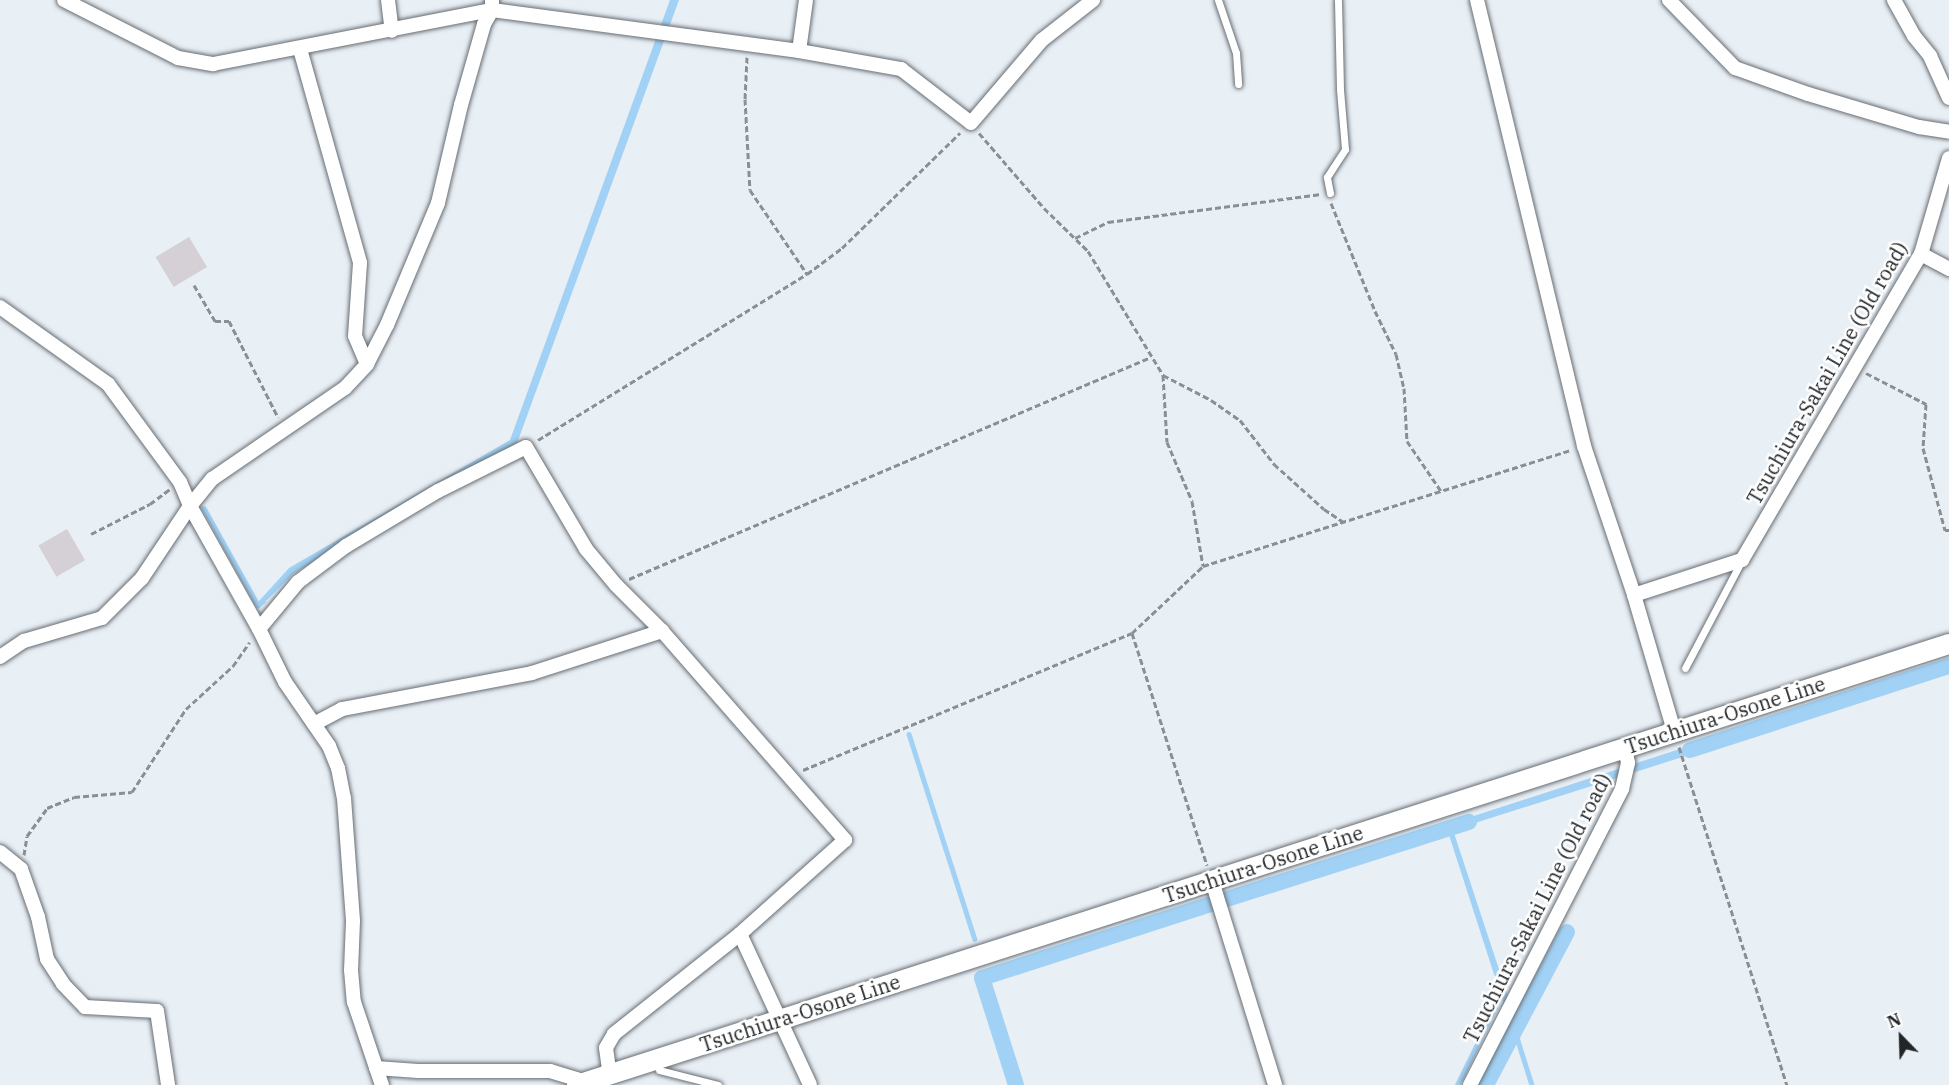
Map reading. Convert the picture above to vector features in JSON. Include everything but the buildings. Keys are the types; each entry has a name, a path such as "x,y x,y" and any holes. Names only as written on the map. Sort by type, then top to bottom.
{"main road":[{"name":"Tsuchiura-Osone Line","path":"581,1084 1949,644"}],"street":[{"path":"64,0 178,58 213,64 392,31 492,5 800,51 901,69 971,123 1042,40 1093,0"},
{"path":"388,0 392,31"},
{"path":"800,51 806,0"},
{"path":"1477,0 1584,446 1634,595 1674,731"},
{"path":"1669,0 1735,68 1808,94 1908,124 1949,132"},
{"path":"1894,0 1914,36 1930,56 1949,98"},
{"path":"0,657 24,641 102,618 142,578 190,506 212,479 345,388 367,364 387,325 438,204 461,105 484,24 492,5"},
{"path":"300,49 360,263 355,336 367,364"},
{"name":"Tsuchiura-Sakai Line (Old road)","path":"1738,561 1921,254 1949,158"},
{"path":"1921,254 1949,269"},
{"path":"0,307 108,384 180,482 190,506 259,629 285,682 329,746 338,768 344,798 353,921 351,970 354,1002 382,1085"},
{"path":"259,629 298,582 330,557 438,491 526,447 586,549 616,585 662,631 845,840 740,934 614,1034 606,1048 610,1074"},
{"path":"1634,595 1738,561"},
{"path":"314,724 342,709 532,673 662,631"},
{"name":"Tsuchiura-Sakai Line (Old road)","path":"1470,1085 1622,789 1628,763 1625,747"},
{"path":"0,852 21,868 38,917 47,959 63,984 85,1007 157,1011 168,1085"},
{"path":"1212,881 1275,1085"},
{"path":"740,934 810,1085"},
{"path":"376,1068 418,1071 550,1071 581,1084"}],"lane":[{"path":"1218,0 1236,53 1238,84"},
{"path":"1329,193 1327,177 1345,149 1340,89 1338,0"},
{"path":"1685,668 1738,561"},
{"path":"659,1070 718,1085"}],"path":[{"path":"748,45 745,99 750,190 807,274"},
{"path":"526,447 807,274 842,248 971,123 1044,208 1088,251 1163,375 1167,442 1192,501 1203,567"},
{"path":"1074,238 1108,222 1329,193 1332,207 1362,280 1396,354 1404,388 1407,441 1441,491"},
{"path":"194,285 215,321 229,321 285,430"},
{"path":"616,585 1152,357"},
{"path":"1854,367 1926,404 1923,447 1945,530 1949,530"},
{"path":"1163,375 1211,400 1240,420 1274,464 1324,509 1343,522"},
{"path":"789,776 1132,633 1203,567 1584,446"},
{"path":"90,534 150,504 180,482"},
{"path":"21,868 27,836 47,808 74,797 132,792 186,709 233,666 259,629"},
{"path":"1132,633 1212,881"},
{"path":"1674,731 1787,1085"}],"water":[{"path":"670,0 679,0 516,446 374,525 293,574 258,609 259,601 289,568 510,440"},
{"path":"1689,746 1692,754 1453,830 1519,1030 1514,1036 1448,832 1449,824"}],"waterway":[{"path":"204,508 258,605 263,601"},
{"path":"1690,750 1949,666"},
{"path":"909,734 975,939"},
{"path":"1227,899 1469,822"},
{"path":"1016,1085 982,978 1214,903"},
{"path":"1486,1085 1567,932"},
{"path":"1457,1085 1502,993"},
{"path":"1514,1028 1532,1085"}]}
